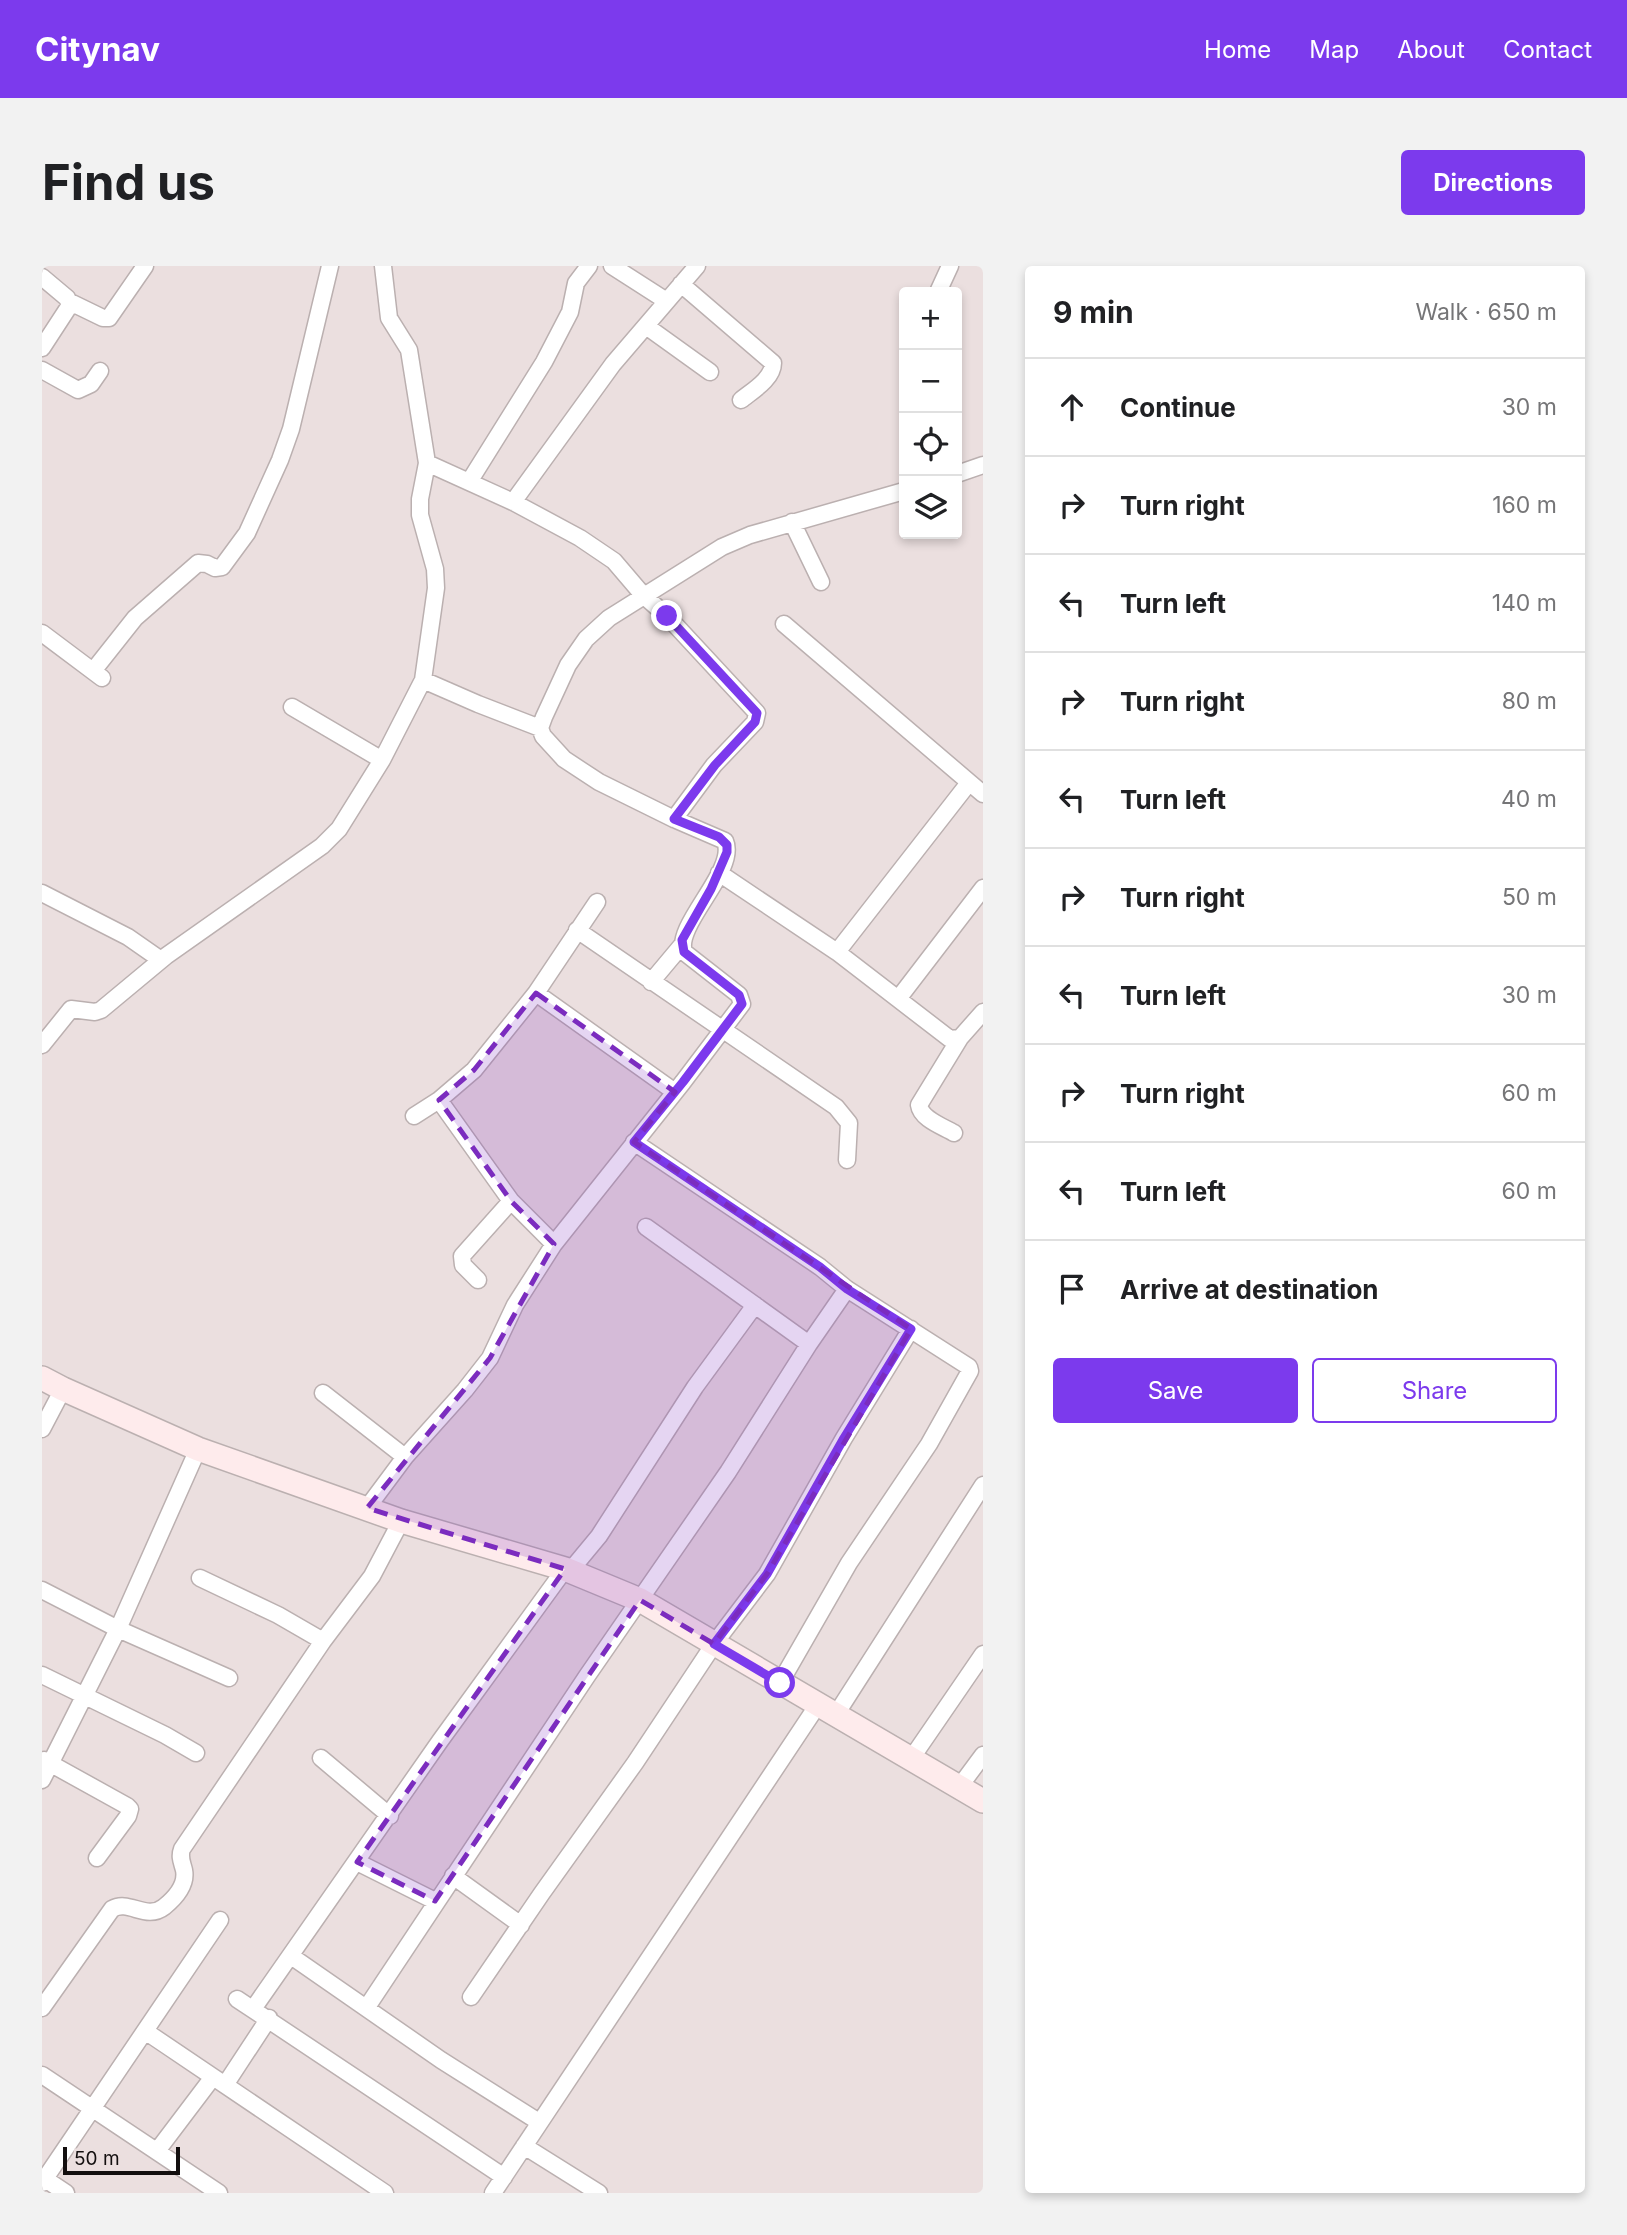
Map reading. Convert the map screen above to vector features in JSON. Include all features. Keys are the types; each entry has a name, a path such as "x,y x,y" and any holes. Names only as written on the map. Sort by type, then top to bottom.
{"street":[{"path":"42,277 70,302 103,318 109,317 145,266"},
{"path":"42,633 97,674 135,618 198,563 215,568 222,567 247,533 280,460 330,266"},
{"path":"42,1045 71,1009 95,1012 101,1010 161,960 330,839 382,760 423,680 436,588 435,569 420,514 427,463 409,350 389,318 383,266"},
{"path":"470,482 544,362 569,312 576,283 589,266"},
{"path":"612,266 665,300"},
{"path":"513,502 613,364 665,300 697,266"},
{"path":"940,287 950,266"},
{"path":"681,284 773,363 767,378 741,400"},
{"path":"42,348 70,302"},
{"path":"646,326 710,372"},
{"path":"42,370 78,390 91,384 100,371"},
{"path":"427,463 513,502 598,549 614,561 643,595 667,616 757,713 755,722 715,765 674,819"},
{"path":"962,472 983,465"},
{"path":"651,982 682,946 685,932 719,873 727,852 725,841 599,782 564,759 543,736 540,728 568,665 586,639 608,618 722,547 792,522 899,492"},
{"path":"792,522 821,582"},
{"path":"784,624 983,794"},
{"path":"423,680 478,705 540,728"},
{"path":"292,707 382,760"},
{"path":"837,953 968,783"},
{"path":"719,873 837,953 950,1038 960,1038"},
{"path":"898,999 983,888"},
{"path":"42,893 128,937 161,960"},
{"path":"414,1116 439,1100 474,1070 536,993 597,902"},
{"path":"578,930 844,1114 849,1123 850,1136 847,1160"},
{"path":"367,1508 405,1457 490,1358 515,1305 554,1244 739,1008 742,1000 739,995 684,952 682,946"},
{"path":"536,993 674,1092"},
{"path":"954,1133 923,1115 919,1105 960,1038 983,1012"},
{"path":"439,1100 511,1200 554,1244"},
{"path":"634,1142 820,1267 847,1289 969,1367 969,1376 929,1444 849,1563 780,1683"},
{"path":"478,1280 463,1265 461,1256 511,1200"},
{"path":"646,1227 809,1344"},
{"path":"366,2007 435,1900 728,1472 847,1289"},
{"path":"253,2009 440,1741 568,1570 598,1536 695,1387 755,1306"},
{"path":"471,1997 635,1763 714,1644 767,1574 844,1438 911,1329"},
{"path":"42,1377 63,1389 198,1448 401,1521 568,1570 640,1600 983,1801"},
{"path":"42,1429 63,1389"},
{"path":"323,1393 405,1457"},
{"path":"42,1780 47,1761 85,1695 118,1629 198,1448"},
{"path":"493,2193 539,2122 983,1485"},
{"path":"43,2005 112,1909 125,1905 143,1911 158,1911 179,1891 185,1880 180,1860 182,1849 323,1641 372,1576 401,1521"},
{"path":"200,1578 278,1615 323,1641"},
{"path":"42,1590 118,1629 229,1678"},
{"path":"911,1759 983,1654"},
{"path":"42,1675 196,1753"},
{"path":"960,1786 983,1755"},
{"path":"321,1758 390,1815"},
{"path":"47,1761 130,1809 97,1858"},
{"path":"356,1862 435,1900"},
{"path":"453,1876 520,1925"},
{"path":"66,2193 43,2181 220,1920"},
{"path":"291,1956 441,2060 539,2122"},
{"path":"237,1999 504,2176"},
{"path":"157,2151 219,2081 269,2018"},
{"path":"145,2031 385,2193"},
{"path":"42,2075 219,2193"},
{"path":"524,2146 598,2193"}],"highlighted area":[{"path":"536,993 675,1092 634,1142 911,1329 767,1574 714,1644 640,1600 435,1901 357,1862 565,1569 367,1508 490,1358 554,1244 511,1201 439,1100 474,1070"}],"route":[{"path":"667,616 757,713 755,722 715,765 674,819 719,837 727,845 719,873 685,932 682,946 684,952 739,995 742,1004 634,1142 820,1267 847,1289 911,1329 844,1438 767,1574 714,1644 780,1683"}]}
